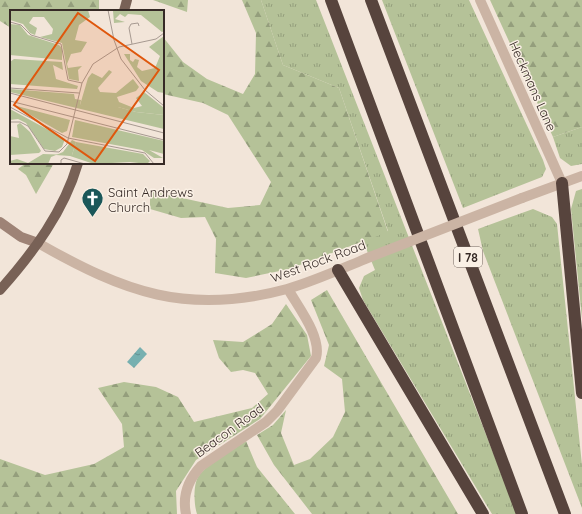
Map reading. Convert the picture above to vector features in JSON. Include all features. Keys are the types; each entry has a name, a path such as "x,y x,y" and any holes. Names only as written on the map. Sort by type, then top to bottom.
{"highway":[{"path":"331,0 522,514"},
{"name":"I 78","path":"371,0 565,514"},
{"path":"562,183 582,393"},
{"path":"338,270 483,514"}],"main road":[{"path":"124,10 127,0"},
{"path":"0,290 38,243 54,219 78,164"}],"street":[{"name":"Heckmans Lane","path":"480,0 562,183"},
{"name":"West Rock Road","path":"38,243 100,276 122,285 175,298 199,301 257,296 288,289 582,176"},
{"path":"0,222 21,237 38,243"},
{"name":"Beacon Road","path":"186,514 185,495 193,475 201,466 266,422 277,411 316,358 318,351 315,337 288,289"}],"green space":[{"path":"0,0 99,0 99,10 10,10 10,27 0,21"},
{"path":"153,0 188,0 187,12"},
{"path":"242,0 261,0 283,65 339,88 388,232 289,269 246,278 215,273 216,239 205,217 181,218 150,209 150,191 228,208 260,205 271,182 228,115 203,103 164,94 164,38 183,62 207,79 243,94 255,74 256,33"},
{"path":"261,0 316,0 517,514 492,514 363,300 359,288 364,276 375,270 363,241 388,231 339,88 283,65"},
{"path":"382,0 469,0 543,160 546,169 542,177 463,208"},
{"path":"490,0 582,0 582,127 553,137"},
{"path":"582,127 582,164 571,166 560,158 553,137"},
{"path":"25,164 53,164 36,194 26,175 18,169"},
{"path":"582,189 582,319 571,209 576,191"},
{"path":"533,209 552,217 557,224 582,465 582,508 483,251 478,229"},
{"path":"327,290 458,514 312,514 274,465 257,435 273,425 286,410 281,433 294,465 310,459 333,437 345,412 342,379 324,366 329,345 311,300"},
{"path":"286,304 307,335 311,356 260,419 196,460 176,491 177,514 0,514 0,459 45,475 94,464 124,447 122,424 98,388 124,382 156,387 178,397 194,422 252,408 268,394 255,373 243,370 231,372 219,358 213,340 243,342 272,324"},
{"path":"246,441 257,467 295,514 197,514 194,496 195,485 198,477 207,467"}],"water":[{"path":"140,347 147,354 134,368 127,362"}],"place":[{"name":"Saint Andrews Church","path":"92,218"}]}
